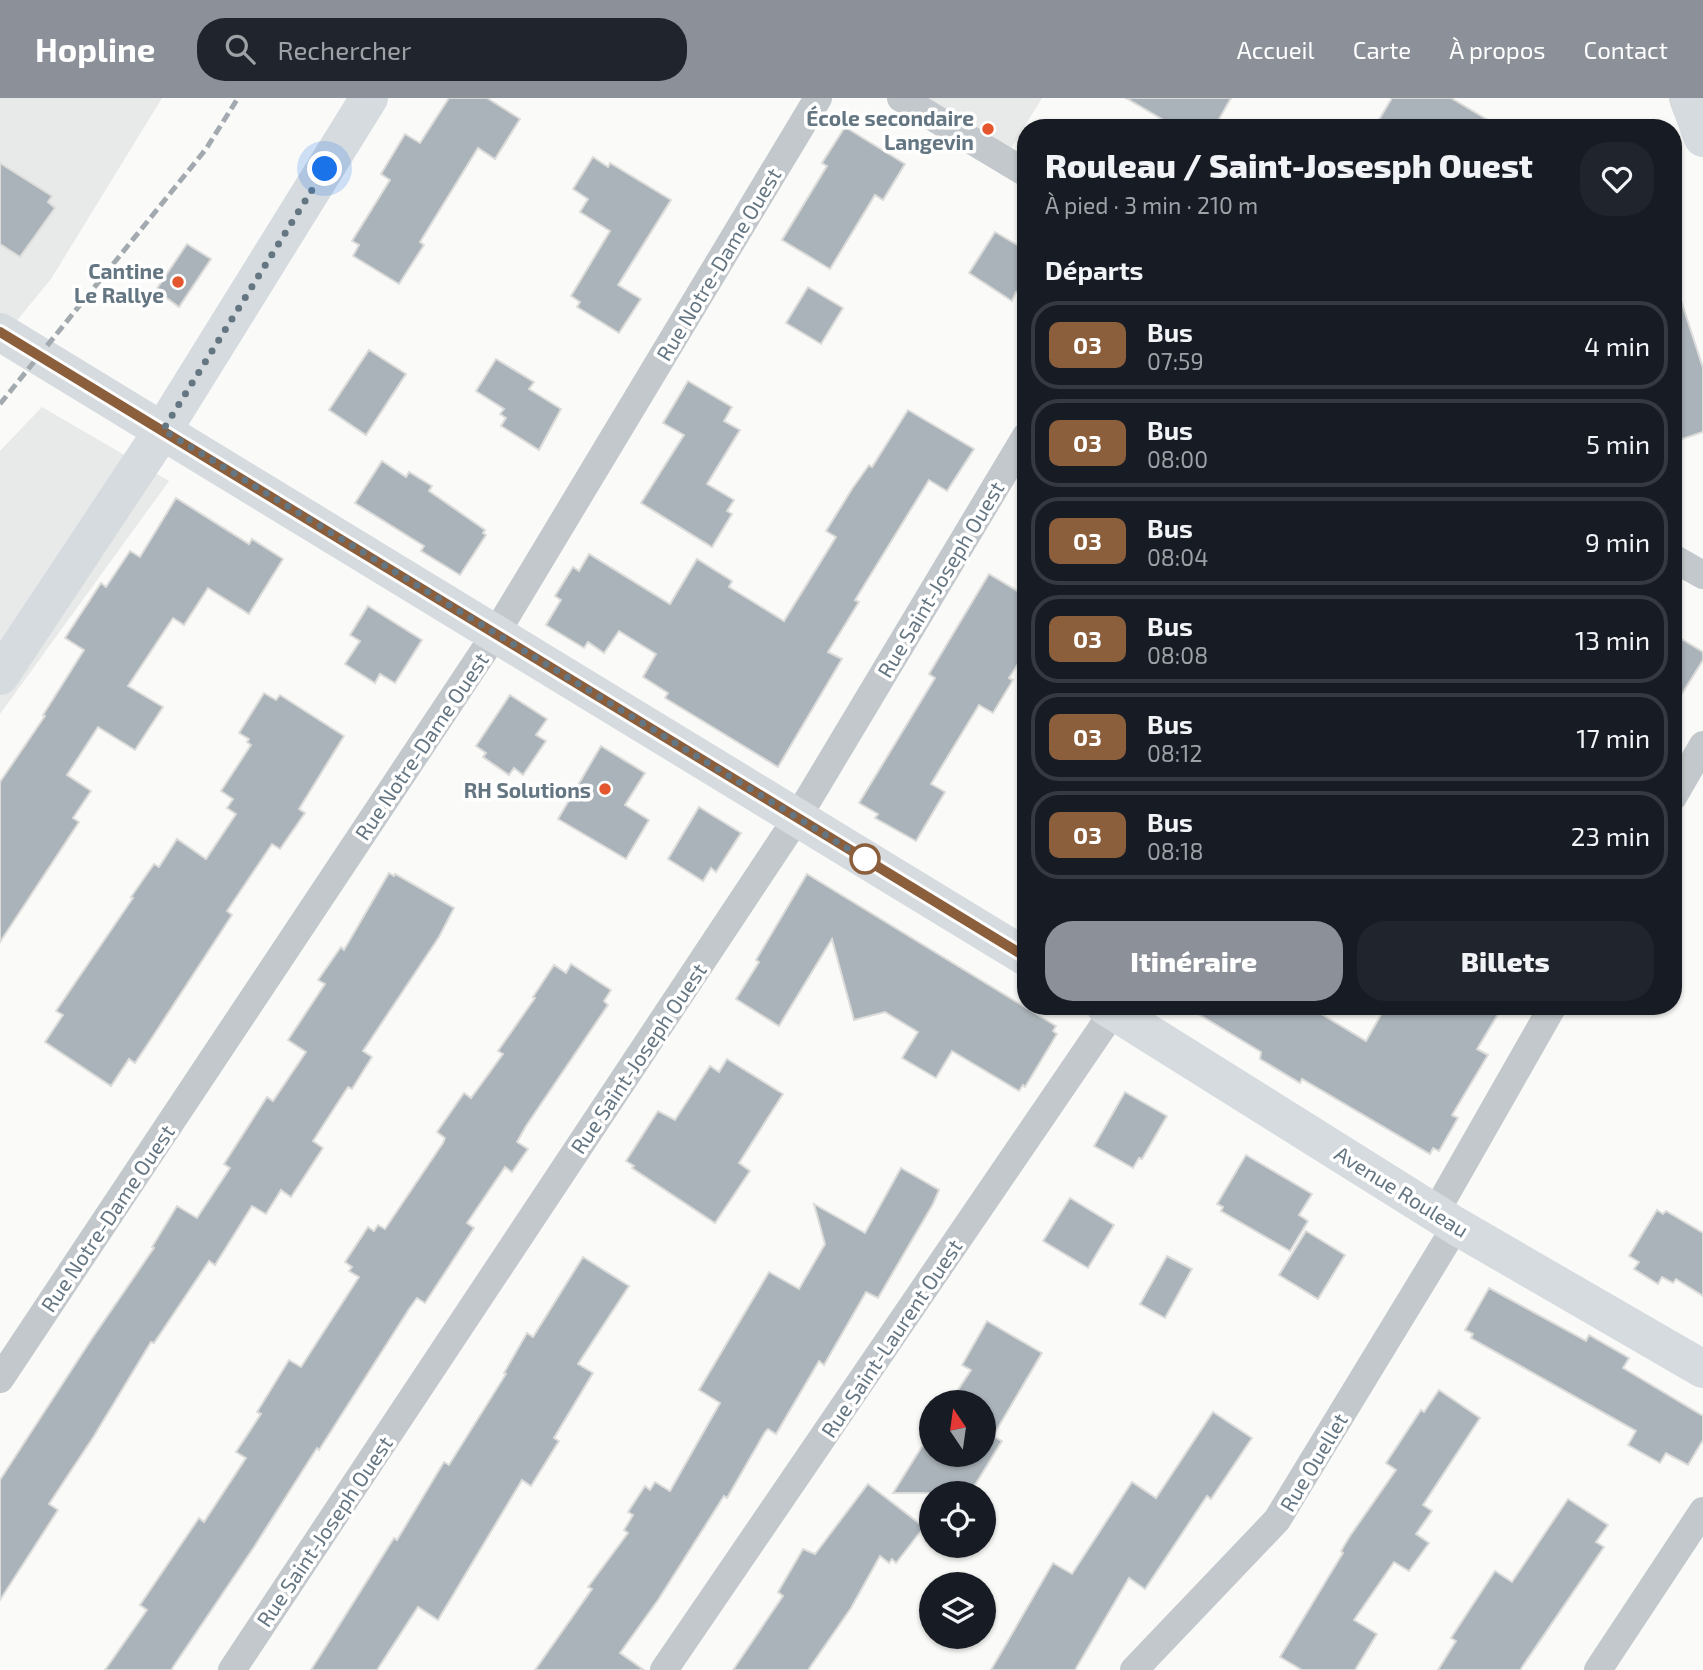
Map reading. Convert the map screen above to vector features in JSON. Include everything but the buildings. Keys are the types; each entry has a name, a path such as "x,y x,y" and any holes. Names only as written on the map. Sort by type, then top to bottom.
{"street":[{"path":"0,676 163,430 369,98"},
{"name":"Rue Notre-Dame Ouest","path":"0,1379 496,634 818,98"},
{"path":"901,98 1017,168"},
{"path":"1688,98 1703,138"},
{"path":"0,332 1017,952"},
{"name":"Rue Saint-Joseph Ouest","path":"232,1670 797,818 1017,451"},
{"path":"1682,563 1703,575"},
{"path":"1682,781 1703,745"},
{"name":"Rue Saint-Laurent Ouest","path":"664,1670 1107,1015"},
{"name":"Avenue Rouleau","path":"1123,1015 1446,1219 1703,1369"},
{"name":"Rue Ouellet","path":"1133,1670 1278,1520 1446,1219 1548,1015"},
{"path":"1598,1670 1703,1511"}],"shaded area":[{"path":"0,98 162,98 51,279 0,341"},
{"name":"École secondaire Langevin","path":"901,98 1042,98 1029,119 1017,119 1017,139 1004,160"},
{"path":"42,407 169,481 0,714 0,451"}],"railway":[{"path":"0,404 206,149 238,98"}],"bus line":[{"name":"03","path":"0,332 1017,952"}],"place":[{"name":"École secondaire Langevin","path":"988,129"},
{"name":"Cantine Le Rallye","path":"178,282"},
{"name":"RH Solutions","path":"605,789"}],"route":[{"path":"325,169 163,430 865,859"}]}
